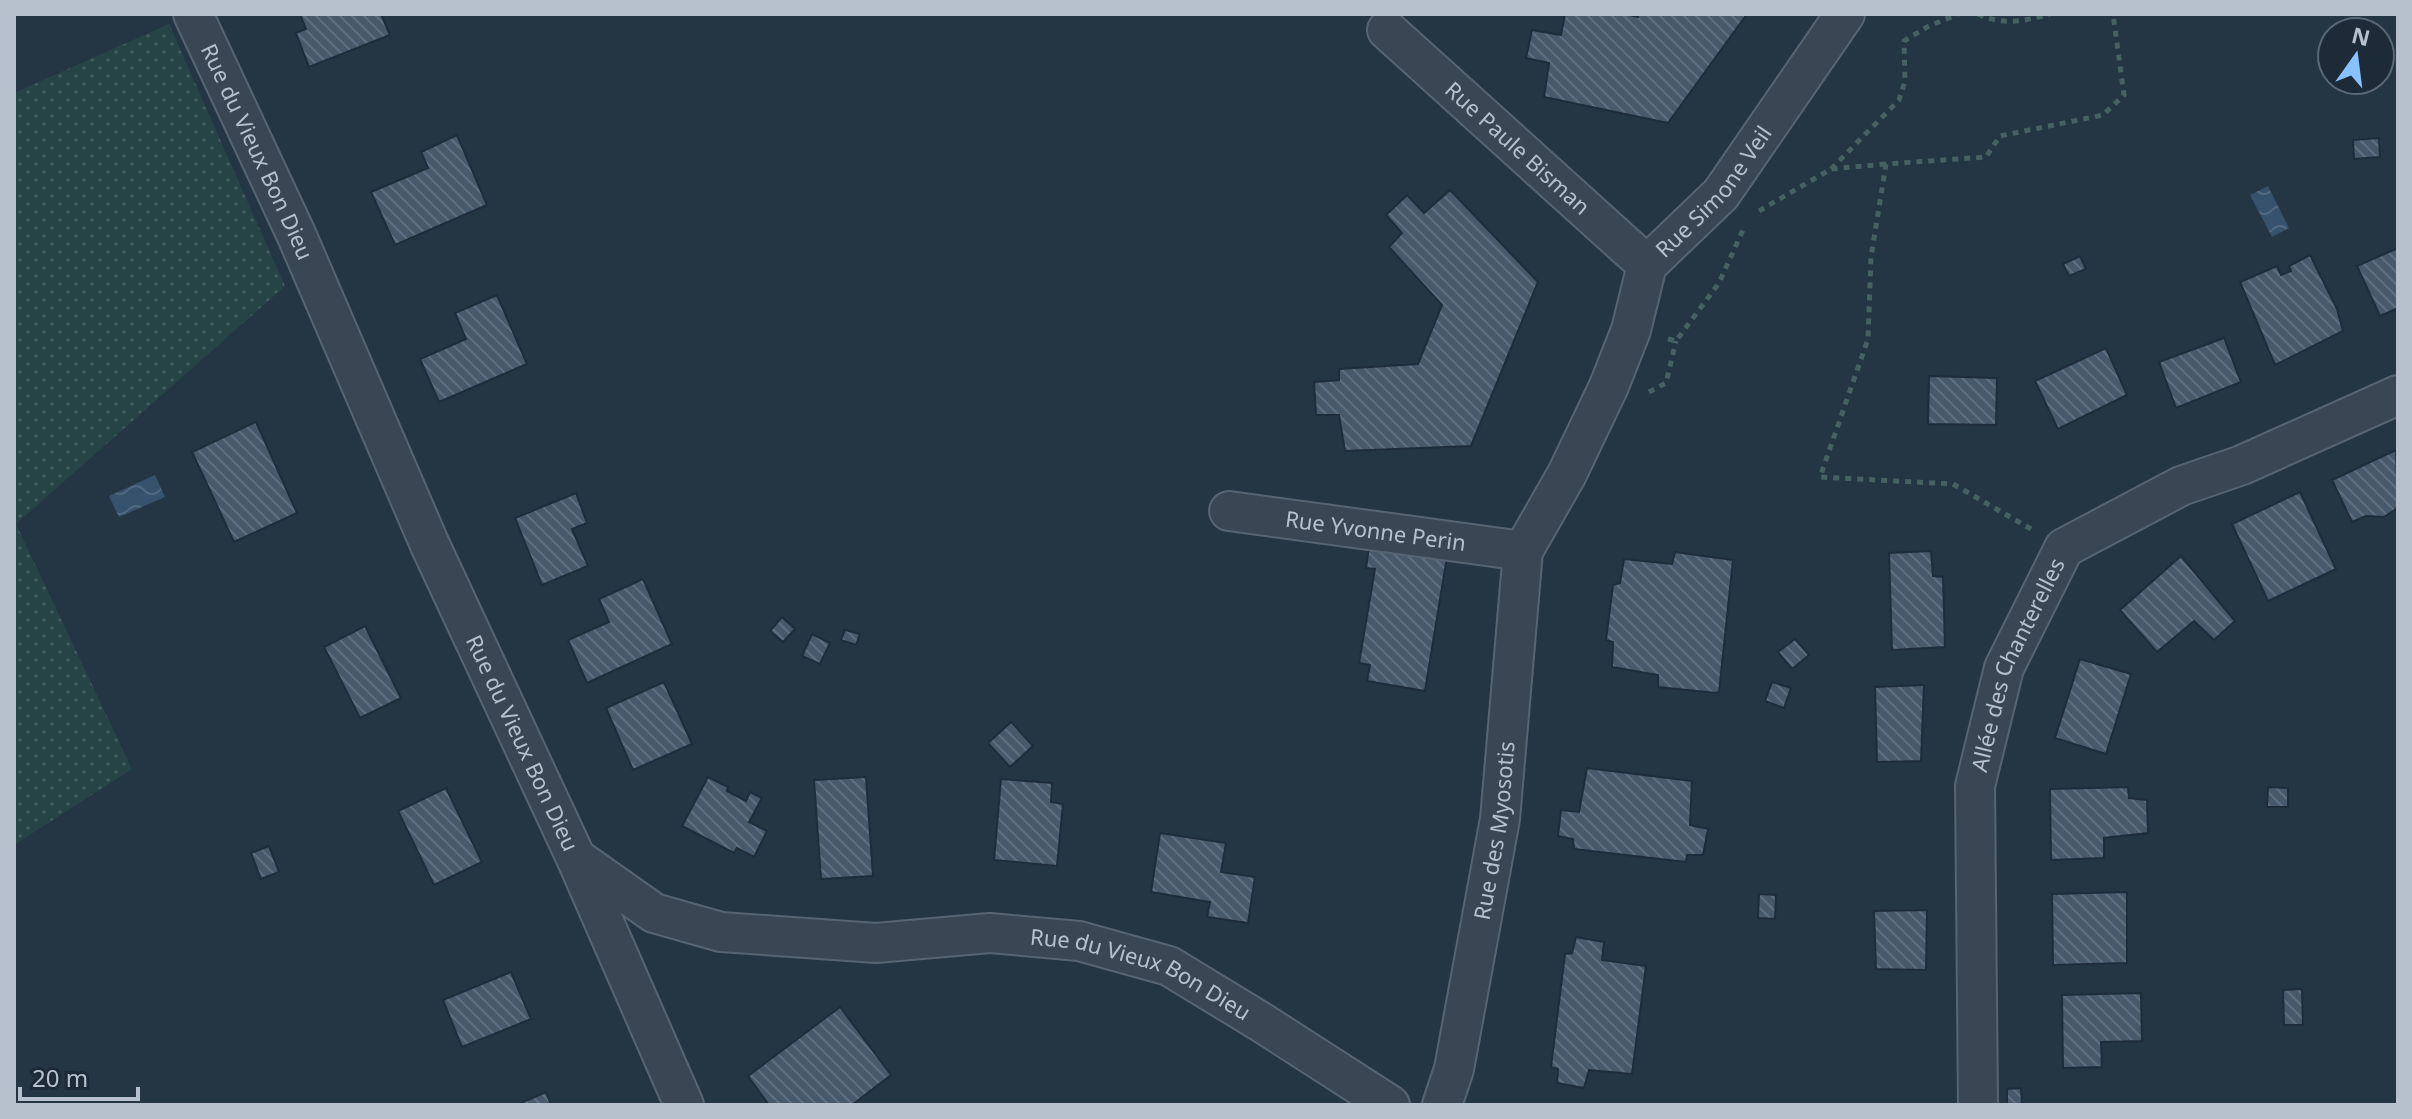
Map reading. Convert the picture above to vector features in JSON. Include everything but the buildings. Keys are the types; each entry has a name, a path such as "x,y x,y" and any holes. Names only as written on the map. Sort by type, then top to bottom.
{"street":[{"name":"Rue du Vieux Bon Dieu","path":"193,14 296,234 430,545 576,858 654,913 721,932 876,943 990,933 1079,941 1169,966 1381,1102"},
{"name":"Rue Simone Veil","path":"1523,551 1573,461 1609,386 1631,330 1647,265 1721,194 1845,14"},
{"name":"Rue Paule Bisman","path":"1387,30 1647,265"},
{"name":"Allée des Chanterelles","path":"1978,1105 1975,786 2004,668 2064,548 2181,486 2242,465 2398,395"},
{"name":"Rue Yvonne Perin","path":"1229,511 1523,551"},
{"name":"Rue des Myosotis","path":"1442,1105 1454,1069 1500,819 1523,551"},
{"path":"576,858 684,1105"}],"path":[{"path":"1631,330 1676,341 1719,283 1749,217 1831,169 1899,100 1905,81 1904,41 1958,14"},
{"path":"1978,14 1989,20 2023,22 2050,14"},
{"path":"1831,169 1986,157 2000,136 2103,115 2124,95 2113,14"},
{"path":"1886,164 1871,257 1868,339 1820,477 1953,484 2064,548"}],"green space":[{"path":"169,24 285,286 16,524 132,769 14,845 14,93"}],"water":[{"path":"2268,186 2289,228 2272,237 2250,195"},
{"path":"155,475 165,497 119,517 109,496"}]}
